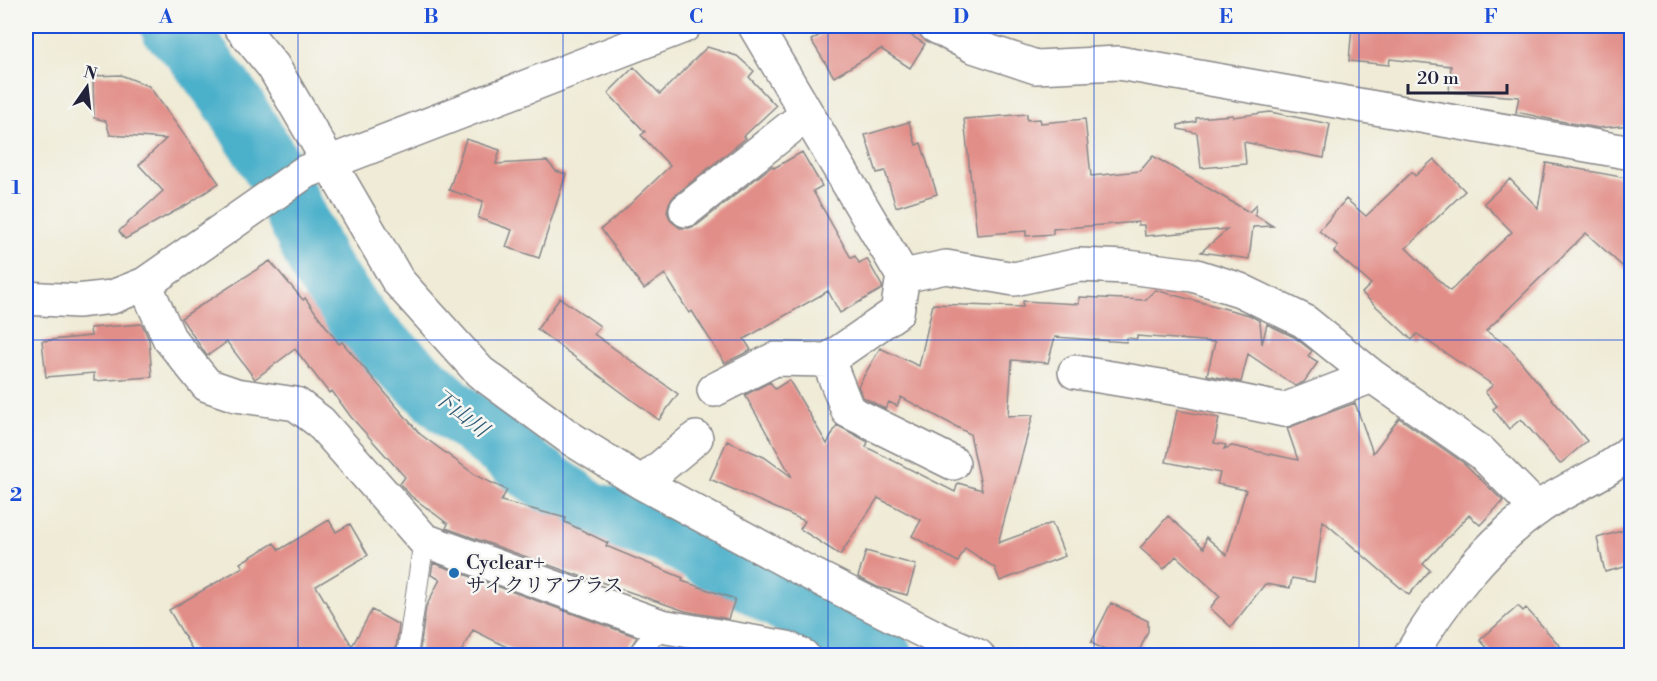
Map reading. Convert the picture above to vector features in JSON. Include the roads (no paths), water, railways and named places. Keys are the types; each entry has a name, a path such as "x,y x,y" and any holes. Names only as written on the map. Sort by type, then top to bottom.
{"street":[{"path":"240,26 273,66 316,167 398,281 480,372 570,438 642,483 808,573 939,639 978,656"},
{"path":"26,298 77,302 112,297 145,284 255,206 316,167 684,26"},
{"path":"714,390 775,359 828,360 897,312 903,276 755,26"},
{"path":"935,26 973,46 1036,67 1119,63 1632,153"},
{"path":"686,210 806,115"},
{"path":"903,276 946,267 1014,279 1079,265 1127,267 1193,275 1240,290 1304,321 1372,376 1482,453 1537,509"},
{"path":"145,284 169,338 207,385 236,395 296,404 320,422 424,540 661,626 787,648 803,656"},
{"path":"828,360 848,411 953,464"},
{"path":"1075,372 1191,391 1284,410 1372,376"},
{"path":"642,483 696,438"},
{"path":"1410,656 1429,623 1498,542 1537,509 1572,486 1621,460 1632,450"}],"lane":[{"path":"407,656 424,540"},
{"path":"637,656 661,626"}],"waterway":[{"name":"下山川","path":"170,26 192,48 232,101 275,171 320,267 368,333 450,407 529,469 590,511 670,535 883,656"}],"place":[{"name":"Cyclear+ サイクリアプラス","path":"454,573"}]}
